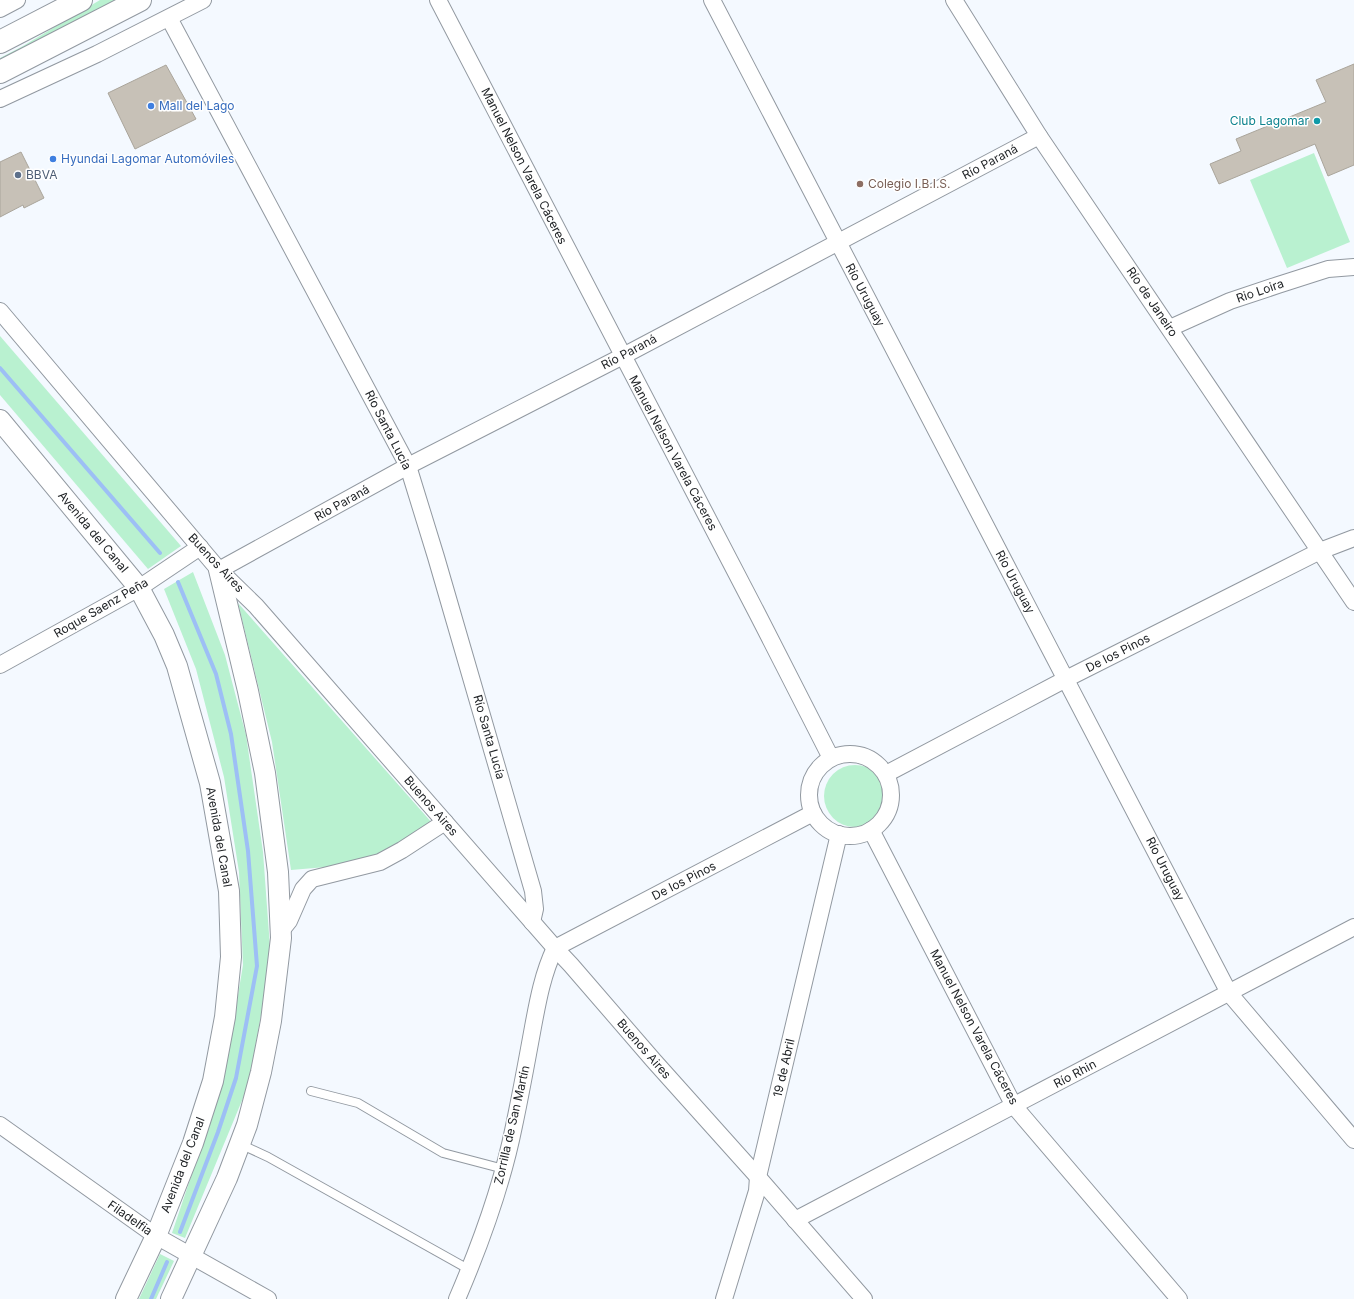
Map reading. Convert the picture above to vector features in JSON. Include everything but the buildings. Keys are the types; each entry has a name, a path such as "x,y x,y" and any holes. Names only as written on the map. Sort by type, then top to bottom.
{"main road":[{"path":"0,42 81,0"},
{"path":"0,72 140,0"}],"street":[{"path":"0,9 17,0"},
{"path":"0,99 97,54 204,0"},
{"name":"Manuel Nelson Varela Cáceres","path":"438,0 753,606 830,758"},
{"name":"Río Uruguay","path":"712,0 1229,993 1354,1140"},
{"name":"Río de Janeiro","path":"954,0 1039,136 1354,602"},
{"name":"Río Santa Lucía","path":"169,18 408,466 533,891 535,909 532,922"},
{"name":"Río Paraná","path":"219,570 408,466 622,356 1039,136"},
{"name":"Rio Loira","path":"1170,328 1230,301 1328,268 1354,267"},
{"name":"Buenos Aires","path":"0,311 219,570 256,606 554,948 571,965 864,1299"},
{"name":"Avenida del Canal","path":"0,420 139,588 164,635 177,666 210,783 229,891 231,957 225,1018 213,1081 193,1143 156,1236 126,1299"},
{"name":"De los Pinos","path":"886,774 1066,679 1320,550 1354,538"},
{"name":"Roque Saenz Peña","path":"0,665 139,588 200,547"},
{"path":"171,1299 227,1178 247,1125 261,1072 271,1021 281,931 278,872 265,773 248,690 219,570"},
{"path":"842,754 855,754 867,757 878,764 886,774 890,786 891,798 888,811 881,822 871,830 850,836 839,834 829,830 820,823 813,813 809,801 809,788 813,776 820,766 830,758 842,754"},
{"name":"De los Pinos","path":"554,948 813,813"},
{"path":"281,931 289,921 303,889 312,879 380,862 402,850 445,822"},
{"name":"Manuel Nelson Varela Cáceres","path":"871,830 1014,1106 1179,1299"},
{"name":"19 de Abril","path":"724,1299 757,1192 758,1177 839,834"},
{"name":"Río Rhin","path":"795,1220 1354,928"},
{"name":"Zorrilla de San Martín","path":"457,1299 486,1229 504,1169 514,1127 539,996 548,962 554,948"},
{"name":"Filadelfia","path":"0,1125 156,1236 268,1299"}],"lane":[{"path":"311,1091 358,1103 443,1153 504,1169"},
{"path":"240,1143 268,1157 470,1270"}],"green space":[{"path":"100,0 120,0 0,62 0,58"},
{"path":"1314,153 1350,242 1287,268 1250,180"},
{"path":"0,336 181,546 148,569 0,395"},
{"path":"193,572 225,655 246,735 263,852 271,961 248,1086 185,1238 172,1233 224,1079 243,965 239,872 224,777 196,669 164,589"},
{"path":"238,603 433,824 373,863 291,870 272,742"},
{"path":"855,765 872,770 877,774 881,779 886,796 881,813 877,818 872,822 855,827 838,822 833,818 829,813 824,796 829,779 833,774 838,770"},
{"path":"160,1254 174,1261 156,1299 139,1299"}],"waterway":[{"path":"0,368 160,553"},
{"path":"178,582 216,674 231,734 248,851 257,966 236,1078 218,1132 180,1232"},
{"path":"151,1299 167,1262"}],"place":[{"name":"Mall del Lago","path":"151,106"},
{"name":"Club Lagomar","path":"1317,121"},
{"name":"Hyundai Lagomar Automóviles","path":"53,159"},
{"name":"BBVA","path":"18,175"},
{"name":"Colegio I.B.I.S.","path":"860,184"}]}
